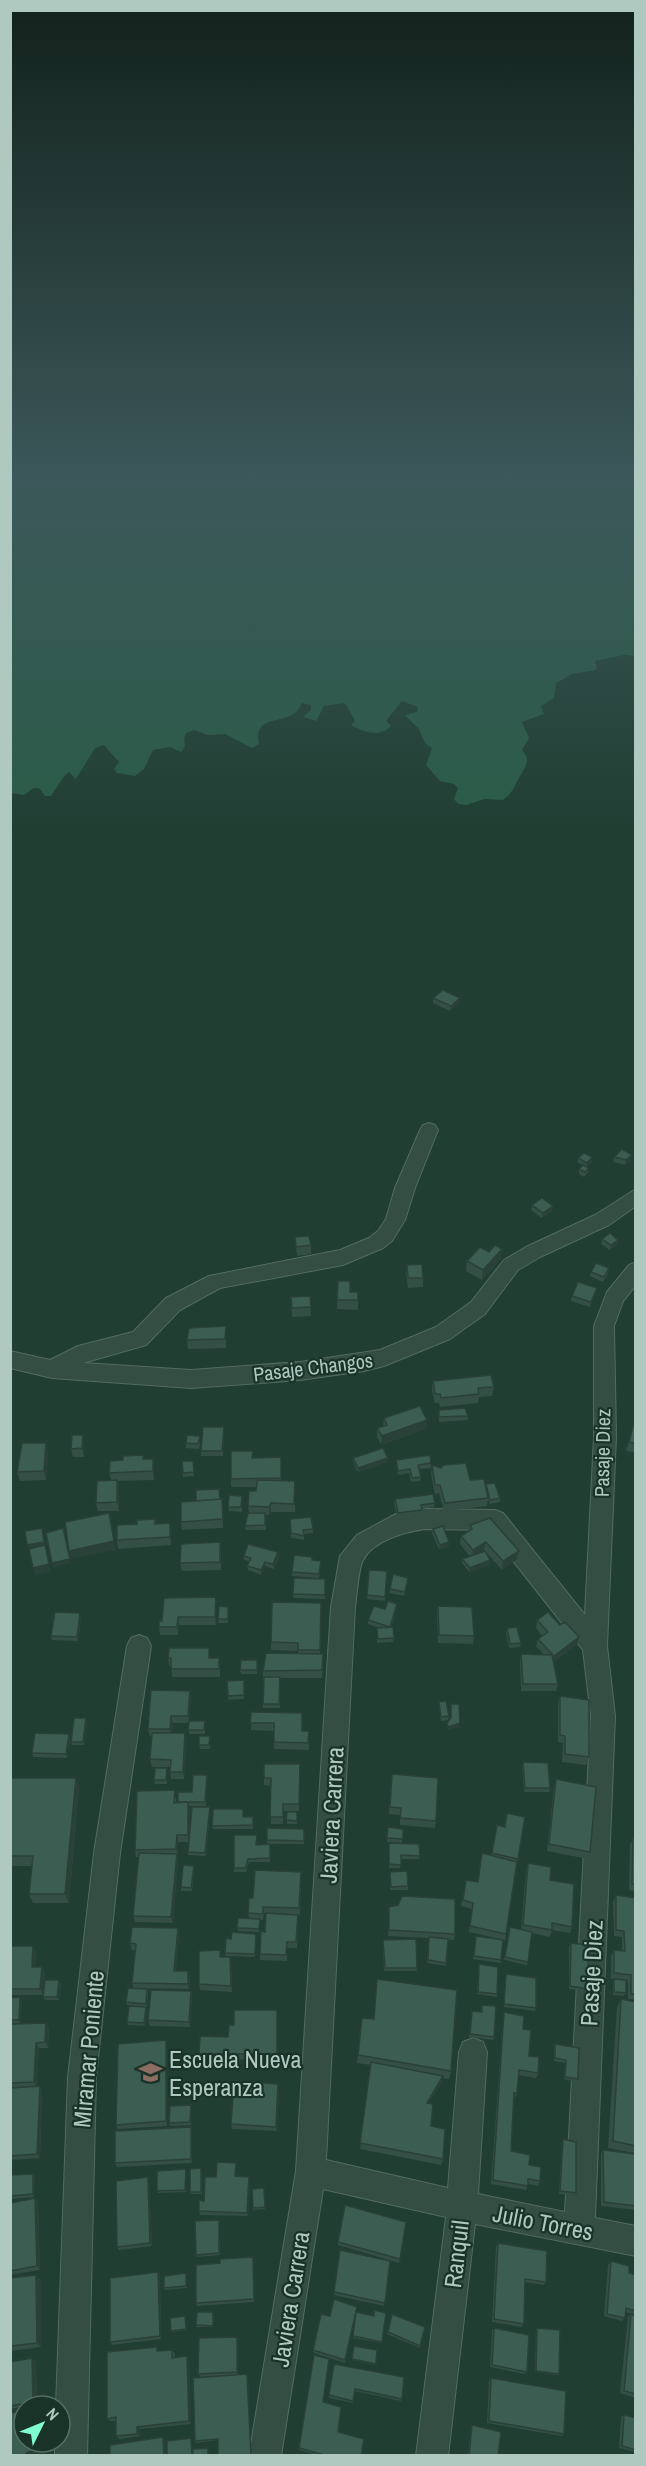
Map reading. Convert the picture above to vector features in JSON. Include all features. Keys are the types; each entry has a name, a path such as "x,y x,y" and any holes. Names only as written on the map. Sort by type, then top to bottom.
{"street":[{"path":"52,1369 85,1352 139,1339 174,1304 216,1281 343,1257 376,1243 385,1236 395,1220 405,1188 429,1130"},
{"name":"Pasaje Changos","path":"10,1359 52,1369 191,1379 300,1371 364,1363 384,1358 443,1333 478,1308 511,1265 533,1252 602,1220 636,1196"},
{"name":"Pasaje Diez","path":"579,2230 603,1716 595,1646 604,1437 604,1326 614,1298 636,1270"},
{"name":"Javiera Carrera","path":"264,2456 311,2171 343,1607 352,1556 365,1542 396,1524 425,1519 495,1520 595,1646"},
{"name":"Miramar Poniente","path":"71,2456 82,2076 107,1853 139,1646"},
{"name":"Ranquil","path":"432,2456 462,2206 473,2052"},
{"name":"Julio Torres","path":"311,2171 462,2206 636,2241"}],"shaded area":[{"path":"11,598 635,598 635,656 624,655 595,661 597,668 595,670 572,674 556,683 554,698 541,706 544,714 522,722 529,738 522,750 527,763 511,792 503,800 485,799 466,805 458,804 454,799 458,788 454,784 440,781 426,765 432,748 425,743 419,729 405,715 417,712 418,707 402,701 386,721 391,726 382,732 366,732 351,725 355,721 344,703 324,706 316,721 303,717 311,710 311,705 302,703 290,716 261,727 258,733 259,744 252,748 225,734 208,735 194,730 186,733 185,746 181,752 170,747 153,750 144,769 135,776 117,773 114,769 119,762 104,745 95,748 76,779 69,772 65,775 51,796 45,796 39,788 34,788 24,795 11,793"}],"building":[{"path":"443,990 460,998 451,1006 433,998"},
{"path":"622,1149 632,1155 626,1160 614,1157"},
{"path":"584,1153 592,1157 587,1163 578,1158"},
{"path":"583,1165 589,1168 585,1172 579,1169"},
{"path":"542,1198 553,1206 543,1213 532,1205"},
{"path":"610,1233 618,1240 611,1245 602,1239"},
{"path":"309,1236 311,1245 296,1247 295,1237"},
{"path":"495,1245 502,1249 483,1270 467,1261 480,1247 489,1252"},
{"path":"596,1263 609,1268 604,1277 591,1272"},
{"path":"422,1264 423,1278 408,1278 407,1265"},
{"path":"338,1281 350,1281 350,1292 358,1292 358,1300 337,1300"},
{"path":"578,1282 597,1288 591,1302 572,1296"},
{"path":"310,1296 311,1307 292,1308 291,1297"},
{"path":"226,1326 225,1339 187,1340 189,1328"},
{"path":"491,1375 494,1387 478,1388 479,1394 441,1398 440,1394 435,1394 433,1381"},
{"path":"420,1406 427,1420 382,1436 377,1428 387,1425 384,1418"},
{"path":"465,1408 468,1416 439,1417 439,1410"},
{"path":"636,1415 636,1444 629,1442"},
{"path":"203,1427 224,1427 222,1451 201,1451"},
{"path":"72,1435 83,1435 82,1448 71,1449"},
{"path":"187,1435 200,1436 198,1444 186,1443"},
{"path":"22,1443 46,1443 44,1471 17,1472"},
{"path":"383,1448 388,1458 358,1468 353,1458"},
{"path":"231,1451 253,1451 252,1458 281,1457 281,1478 231,1479"},
{"path":"143,1455 143,1459 153,1459 153,1471 109,1473 110,1461 123,1460 123,1456"},
{"path":"430,1455 431,1463 418,1465 421,1477 412,1478 410,1469 398,1471 396,1460"},
{"path":"182,1461 193,1461 194,1472 183,1473"},
{"path":"466,1463 470,1480 484,1479 488,1498 445,1503 440,1485 435,1485 432,1465 441,1468 444,1465"},
{"path":"117,1480 117,1502 96,1503 97,1481"},
{"path":"257,1480 295,1481 294,1504 271,1503 269,1507 248,1506 249,1491 256,1491"},
{"path":"495,1483 500,1498 490,1500 486,1484"},
{"path":"219,1489 220,1500 196,1501 196,1490"},
{"path":"433,1494 435,1503 421,1505 422,1510 398,1513 395,1499"},
{"path":"229,1495 242,1496 241,1507 228,1507"},
{"path":"222,1499 223,1519 181,1522 181,1502"},
{"path":"109,1513 114,1541 69,1551 65,1522"},
{"path":"248,1513 265,1513 265,1525 245,1526"},
{"path":"311,1517 313,1529 303,1530 304,1536 291,1533 290,1519"},
{"path":"490,1518 519,1551 503,1561 486,1542 473,1550 461,1536 472,1529 470,1525"},
{"path":"155,1519 155,1524 170,1523 170,1537 117,1540 117,1525 137,1524 137,1520"},
{"path":"443,1526 449,1542 440,1545 433,1529"},
{"path":"42,1528 44,1542 27,1545 25,1531"},
{"path":"63,1528 70,1559 52,1563 46,1533"},
{"path":"220,1542 220,1562 180,1563 181,1544"},
{"path":"248,1544 278,1552 273,1564 265,1562 261,1570 247,1566 251,1558 244,1556"},
{"path":"45,1545 49,1564 33,1568 29,1549"},
{"path":"485,1551 490,1560 470,1568 462,1559"},
{"path":"294,1555 312,1557 312,1560 321,1561 319,1574 292,1572"},
{"path":"369,1570 387,1571 385,1597 367,1595"},
{"path":"393,1574 408,1578 405,1592 390,1589"},
{"path":"294,1578 325,1579 325,1595 293,1594"},
{"path":"216,1597 215,1617 178,1617 177,1627 159,1627 159,1621 162,1621 164,1598"},
{"path":"388,1601 397,1604 390,1627 368,1620 374,1606 385,1609"},
{"path":"272,1602 321,1603 320,1650 298,1650 298,1643 271,1642"},
{"path":"219,1606 228,1607 228,1619 218,1619"},
{"path":"438,1606 472,1607 474,1636 439,1635"},
{"path":"55,1612 80,1613 77,1637 51,1636"},
{"path":"548,1612 560,1625 565,1622 579,1637 554,1656 538,1639 548,1632 537,1620"},
{"path":"393,1627 394,1638 378,1639 377,1628"},
{"path":"517,1627 521,1643 510,1644 507,1628"},
{"path":"169,1648 209,1648 209,1658 219,1658 219,1669 171,1669 171,1658 168,1658"},
{"path":"266,1653 323,1654 322,1670 263,1671"},
{"path":"521,1654 552,1655 558,1684 523,1684"},
{"path":"241,1660 257,1660 257,1670 240,1670"},
{"path":"264,1677 280,1677 279,1704 263,1704"},
{"path":"244,1680 244,1695 228,1696 227,1681"},
{"path":"151,1690 190,1691 188,1716 171,1716 170,1729 148,1729"},
{"path":"560,1696 589,1700 589,1757 565,1754 565,1736 560,1735"},
{"path":"446,1701 449,1716 441,1717 439,1702"},
{"path":"451,1704 459,1704 460,1723 448,1727 447,1723 451,1718"},
{"path":"251,1712 302,1713 302,1731 309,1731 308,1743 274,1742 274,1723 250,1723"},
{"path":"74,1718 86,1718 83,1742 71,1742"},
{"path":"189,1721 205,1721 204,1730 188,1730"},
{"path":"35,1733 69,1734 66,1754 32,1753"},
{"path":"152,1733 185,1733 183,1772 170,1772 171,1760 150,1759"},
{"path":"199,1736 210,1736 209,1745 199,1745"},
{"path":"523,1762 548,1763 550,1788 525,1788"},
{"path":"264,1764 300,1764 299,1804 283,1804 283,1817 270,1817 271,1778 264,1778"},
{"path":"155,1768 167,1768 166,1780 154,1780"},
{"path":"392,1774 438,1778 436,1821 400,1818 401,1808 390,1807"},
{"path":"193,1775 207,1775 205,1802 178,1802 178,1792 192,1792"},
{"path":"10,1778 76,1778 65,1894 29,1894 33,1856 10,1856"},
{"path":"556,1779 596,1787 590,1852 549,1844"},
{"path":"175,1790 174,1803 188,1802 188,1835 177,1835 176,1849 135,1850 137,1791"},
{"path":"192,1807 210,1807 205,1853 188,1852"},
{"path":"213,1809 243,1809 243,1817 253,1817 253,1825 212,1826"},
{"path":"287,1812 297,1812 297,1821 286,1820"},
{"path":"507,1813 525,1817 518,1859 492,1853 497,1825 505,1827"},
{"path":"388,1827 403,1829 403,1839 387,1838"},
{"path":"267,1828 304,1829 304,1841 267,1840"},
{"path":"234,1835 257,1835 256,1845 270,1844 270,1858 248,1859 246,1868 234,1868"},
{"path":"633,1838 636,1839 636,1885 632,1884"},
{"path":"389,1843 419,1844 420,1856 401,1855 401,1865 389,1864"},
{"path":"139,1853 177,1854 171,1917 133,1916"},
{"path":"482,1853 517,1862 506,1934 470,1926 473,1903 463,1900 466,1880 478,1882"},
{"path":"528,1863 551,1867 550,1880 574,1884 572,1927 552,1923 552,1930 523,1925"},
{"path":"183,1865 194,1866 191,1888 181,1887"},
{"path":"255,1870 301,1872 299,1908 263,1907 263,1914 248,1913 249,1898 253,1898"},
{"path":"407,1871 408,1886 391,1887 390,1872"},
{"path":"616,1895 636,1898 636,1994 631,1994 631,1975 614,1973 614,1950 625,1951 624,1931 616,1930"},
{"path":"402,1896 455,1899 455,1934 389,1930 389,1907 398,1905"},
{"path":"266,1913 298,1915 296,1942 287,1942 286,1955 260,1954 261,1931 265,1932"},
{"path":"238,1918 260,1919 259,1929 237,1928"},
{"path":"132,1927 178,1928 174,1971 188,1971 188,1984 132,1983 136,1944 130,1943"},
{"path":"510,1927 532,1932 528,1962 505,1957"},
{"path":"232,1932 256,1934 255,1954 225,1953 226,1938 231,1939"},
{"path":"476,1936 503,1940 501,1960 474,1956"},
{"path":"429,1937 448,1939 446,1963 428,1960"},
{"path":"416,1939 417,1968 385,1968 383,1940"},
{"path":"571,1943 588,1945 588,1989 570,1986"},
{"path":"10,1946 33,1946 32,1967 42,1967 40,1989 10,1989"},
{"path":"220,1950 220,1957 230,1957 231,1986 199,1984 199,1951"},
{"path":"479,1964 498,1967 497,1994 478,1992"},
{"path":"506,1974 536,1978 536,2008 504,2004"},
{"path":"377,1979 457,1990 451,2071 358,2055 362,2018 374,2019"},
{"path":"614,1979 626,1980 626,1993 614,1992"},
{"path":"45,1980 59,1980 57,1997 43,1997"},
{"path":"128,1988 147,1989 146,2004 126,2002"},
{"path":"151,1990 191,1991 189,2022 148,2020"},
{"path":"20,1997 19,2020 10,2020 10,1998"},
{"path":"621,1999 636,2002 636,2146 613,2141"},
{"path":"482,2005 496,2006 494,2037 470,2034 472,2011 482,2012"},
{"path":"129,2006 146,2007 144,2023 127,2022"},
{"path":"234,2010 277,2010 277,2054 199,2054 200,2036 228,2037 229,2025 234,2025"},
{"path":"504,2012 524,2016 523,2029 531,2030 529,2056 539,2057 538,2073 519,2070 517,2093 514,2093 511,2151 530,2155 529,2165 541,2167 540,2181 528,2179 528,2186 493,2180"},
{"path":"46,2023 45,2042 36,2043 34,2082 10,2083 10,2024"},
{"path":"166,2040 166,2121 116,2125 118,2044"},
{"path":"555,2044 579,2048 578,2079 565,2077 566,2060 555,2058"},
{"path":"371,2062 443,2076 427,2103 433,2104 431,2126 445,2129 443,2159 360,2143"},
{"path":"234,2081 278,2084 276,2127 231,2124"},
{"path":"40,2086 37,2154 10,2156 10,2088"},
{"path":"191,2105 190,2122 169,2123 170,2106"},
{"path":"191,2127 191,2159 115,2163 115,2131"},
{"path":"563,2139 576,2142 576,2193 560,2191"},
{"path":"603,2150 636,2154 636,2206 604,2202"},
{"path":"217,2162 236,2163 235,2176 249,2177 247,2213 199,2211 199,2200 204,2201 205,2177 216,2177"},
{"path":"201,2168 201,2192 190,2192 190,2169"},
{"path":"186,2169 185,2190 157,2191 157,2171"},
{"path":"33,2174 33,2194 10,2196 10,2175"},
{"path":"148,2177 150,2243 117,2247 116,2181"},
{"path":"264,2188 265,2207 253,2208 252,2189"},
{"path":"35,2198 37,2266 10,2271 10,2203"},
{"path":"345,2205 406,2222 400,2259 338,2242"},
{"path":"219,2220 219,2253 196,2255 195,2221"},
{"path":"498,2243 547,2251 546,2282 525,2279 524,2324 494,2319"},
{"path":"340,2250 390,2261 385,2303 334,2292"},
{"path":"253,2257 254,2299 196,2303 196,2265 220,2263 220,2259"},
{"path":"611,2261 629,2266 629,2273 636,2275 636,2311 626,2308 625,2318 607,2314"},
{"path":"158,2272 160,2336 110,2342 110,2278"},
{"path":"186,2273 186,2286 164,2288 164,2276"},
{"path":"36,2275 37,2343 10,2346 10,2278"},
{"path":"334,2299 357,2307 345,2360 313,2350 321,2314 330,2316"},
{"path":"374,2310 386,2313 382,2342 353,2336 356,2312 374,2316"},
{"path":"197,2312 213,2312 213,2326 196,2325"},
{"path":"392,2314 425,2327 420,2346 388,2332"},
{"path":"631,2314 636,2316 636,2394 624,2391"},
{"path":"185,2316 186,2329 171,2331 170,2318"},
{"path":"494,2328 529,2335 527,2372 492,2365"},
{"path":"537,2328 560,2330 559,2374 536,2371"},
{"path":"237,2337 237,2372 198,2374 199,2338"},
{"path":"354,2346 377,2350 376,2364 352,2359"},
{"path":"157,2347 157,2351 172,2350 172,2358 187,2356 189,2421 137,2427 137,2434 116,2436 116,2417 107,2419 107,2352"},
{"path":"314,2355 329,2359 323,2402 341,2407 338,2432 364,2439 361,2456 328,2456 299,2448"},
{"path":"32,2358 33,2394 12,2394 12,2406 10,2406 10,2362"},
{"path":"334,2364 404,2377 402,2399 355,2389 353,2401 329,2395"},
{"path":"247,2374 251,2456 218,2456 218,2439 195,2441 193,2378"},
{"path":"491,2378 566,2391 564,2434 489,2421"},
{"path":"10,2413 12,2413 12,2454 26,2454 26,2456 10,2456"},
{"path":"624,2415 636,2418 636,2450 622,2446"},
{"path":"472,2425 501,2432 498,2456 469,2456"},
{"path":"163,2437 164,2456 110,2456 110,2445"},
{"path":"191,2438 192,2456 167,2456 167,2441"},
{"path":"208,2448 208,2456 193,2456 193,2449"}],"place":[{"name":"Escuela Nueva Esperanza","path":"151,2073"}]}
